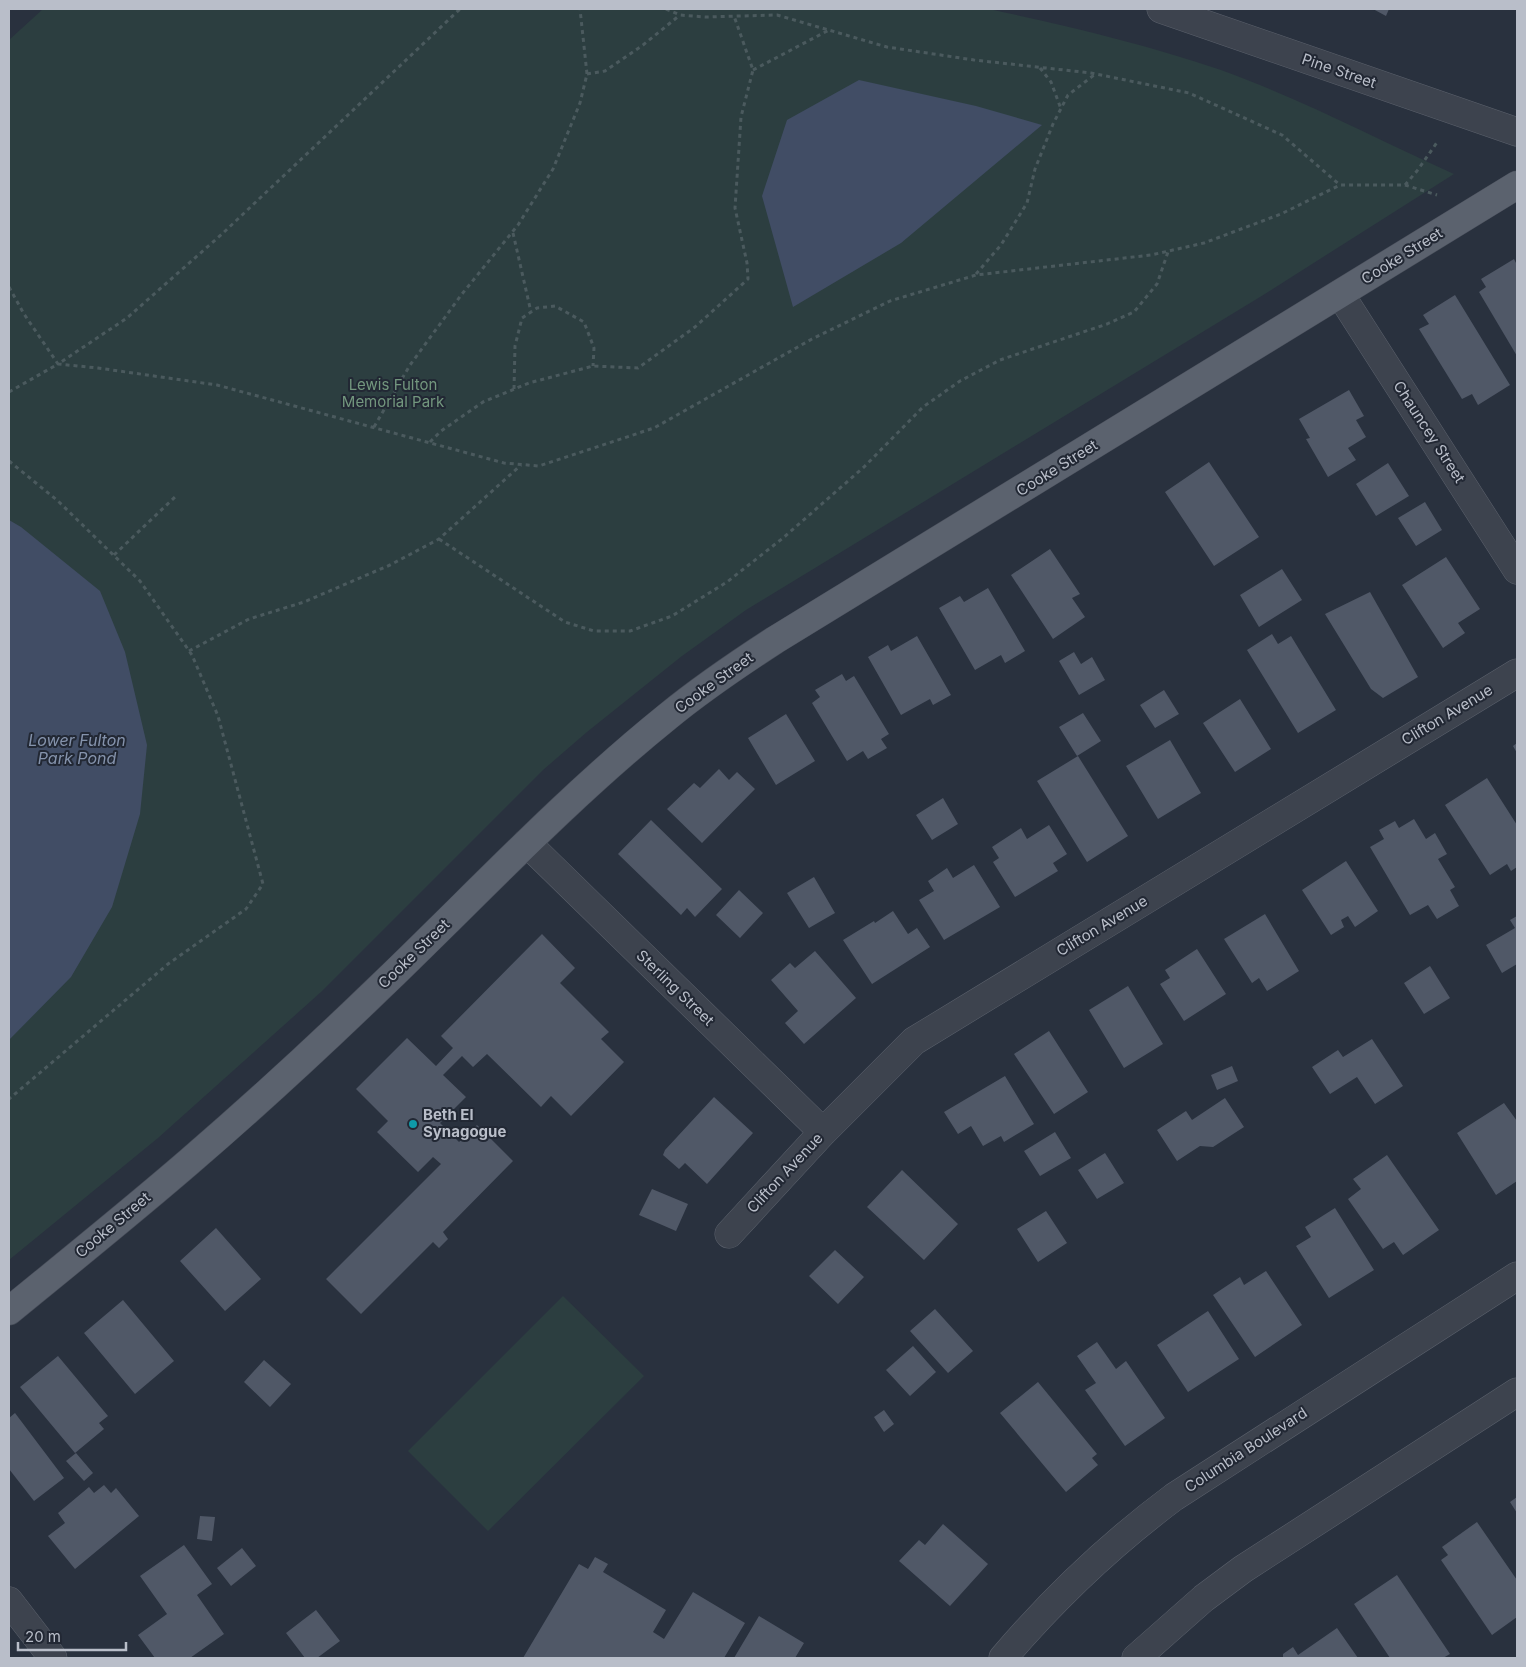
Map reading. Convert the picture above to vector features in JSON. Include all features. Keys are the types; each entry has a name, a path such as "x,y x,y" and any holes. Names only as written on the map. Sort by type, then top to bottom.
{"main road":[{"name":"Cooke Street","path":"9,1311 133,1210 243,1115 626,752 702,690 738,664 1517,185"}],"street":[{"name":"Pine Street","path":"1161,9 1517,132"},
{"name":"Chauncey Street","path":"1340,294 1517,570"},
{"name":"Clifton Avenue","path":"729,1234 822,1132 914,1041 1517,673"},
{"name":"Sterling Street","path":"528,843 822,1132"},
{"name":"Columbia Boulevard","path":"1003,1658 1087,1569 1154,1512 1204,1477 1517,1276"},
{"path":"1136,1658 1204,1598 1243,1569 1517,1392"},
{"path":"9,1601 53,1658"}],"path":[{"path":"9,392 58,364 127,318 222,234 460,9"},
{"path":"374,427 410,365 462,294 513,232 553,169 580,103 587,74 580,9"},
{"path":"666,9 680,15 704,17 777,16 887,47 974,60 1094,74 1190,93 1282,136 1340,185"},
{"path":"587,74 605,71 643,45 680,15"},
{"path":"430,442 441,431 484,402 529,383 593,366 638,368 696,327 748,280 747,263 736,208 741,118 753,70 734,16"},
{"path":"753,70 829,30"},
{"path":"1040,67 1051,82 1061,109"},
{"path":"976,275 1001,245 1027,203 1035,169 1053,124 1068,95 1094,74"},
{"path":"1405,185 1418,171 1438,141"},
{"path":"58,364 217,385 504,463 539,466 654,428 812,339 890,301 976,275 1168,252 1204,243 1281,214 1340,185 1405,185 1437,195"},
{"path":"513,232 531,312"},
{"path":"439,539 565,622 594,631 630,631 672,616 727,582 783,538 864,467 923,407 960,381 1000,360 1107,324 1134,312 1157,284 1168,252"},
{"path":"9,287 24,314 58,364"},
{"path":"514,389 515,346 522,318 537,308 555,306 584,322 594,348 593,366"},
{"path":"9,461 58,501 140,581 189,651 218,716 263,884 246,909 168,964 9,1099"},
{"path":"189,651 249,619 304,602 390,565 439,539 522,464"},
{"path":"114,555 175,497"}],"green space":[{"name":"Lewis Fulton Memorial Park","path":"43,9 989,9 1106,36 1221,70 1310,106 1454,174 1260,297 746,610 682,656 543,770 321,992 158,1138 9,1260 9,40"},
{"path":"563,1296 644,1376 488,1531 408,1451"}],"water":[{"path":"859,80 976,106 1042,125 901,243 793,307 762,196 787,120"},
{"name":"Lower Fulton Park Pond","path":"9,520 21,527 100,591 125,652 147,745 140,814 112,907 71,977 9,1040"}],"building":[{"path":"1373,9 1389,9 1386,16"},
{"path":"1514,259 1517,265 1517,356 1479,292 1486,287 1481,279"},
{"path":"1455,295 1510,385 1478,405 1472,394 1462,399 1419,329 1429,324 1423,315"},
{"path":"1349,390 1364,416 1356,420 1366,437 1348,448 1356,460 1328,477 1306,439 1310,438 1299,419"},
{"path":"1209,462 1259,537 1214,566 1165,492"},
{"path":"1388,463 1409,496 1376,516 1356,484"},
{"path":"1425,502 1442,530 1416,546 1398,518"},
{"path":"1050,549 1080,594 1072,598 1085,617 1053,639 1011,575"},
{"path":"1446,557 1480,609 1458,623 1465,633 1443,648 1402,585"},
{"path":"1282,569 1302,600 1259,627 1240,595"},
{"path":"988,588 1025,651 1005,663 1001,655 975,670 939,608 960,596 964,602"},
{"path":"1370,592 1418,677 1383,698 1371,689 1325,614"},
{"path":"1272,634 1278,644 1291,636 1336,710 1298,733 1247,650"},
{"path":"917,636 951,695 933,705 930,699 901,715 868,657 888,645 891,651"},
{"path":"1074,652 1081,664 1092,657 1105,680 1079,695 1059,661"},
{"path":"842,674 846,681 854,676 889,734 881,739 887,748 868,759 863,751 847,761 812,703 820,697 815,690"},
{"path":"1164,690 1179,714 1155,728 1140,705"},
{"path":"1240,699 1271,749 1235,772 1203,723"},
{"path":"1083,713 1101,741 1077,756 1059,727"},
{"path":"786,714 815,761 776,785 748,738"},
{"path":"1170,740 1201,793 1158,819 1126,766"},
{"path":"1517,743 1517,753 1513,746"},
{"path":"1078,756 1128,836 1087,862 1037,781"},
{"path":"719,769 729,780 737,772 755,789 702,843 667,809 694,783 700,788"},
{"path":"1487,778 1517,825 1517,867 1511,871 1507,864 1490,875 1445,805"},
{"path":"943,798 958,824 932,840 916,815"},
{"path":"1414,819 1426,839 1435,833 1447,854 1438,859 1455,887 1450,890 1459,906 1437,919 1428,905 1410,915 1370,847 1384,839 1379,830 1395,821 1399,828"},
{"path":"651,820 722,889 695,917 687,908 681,915 618,854"},
{"path":"1049,825 1067,854 1053,863 1058,871 1015,897 993,862 999,858 992,847 1021,828 1027,839"},
{"path":"1346,861 1378,911 1355,927 1348,916 1341,920 1344,927 1331,935 1302,890"},
{"path":"974,865 1000,907 944,940 919,900 934,891 928,881 947,868 953,878"},
{"path":"814,877 835,913 809,928 787,893"},
{"path":"739,890 763,913 740,938 716,915"},
{"path":"893,911 908,934 917,928 930,947 872,984 843,940"},
{"path":"1265,914 1299,971 1267,991 1259,978 1252,983 1224,939"},
{"path":"1517,916 1517,964 1502,973 1486,945 1515,928 1510,920"},
{"name":"Beth El Synagogue","path":"542,934 575,968 560,983 609,1032 601,1039 624,1062 571,1116 551,1096 541,1107 487,1054 473,1067 462,1056 443,1075 466,1097 440,1123 459,1142 477,1125 513,1161 443,1232 448,1239 439,1248 433,1242 361,1314 326,1279 441,1164 433,1157 418,1172 377,1132 388,1121 356,1089 407,1038 436,1066 453,1048 441,1036"},
{"path":"1197,949 1226,994 1184,1021 1160,984 1170,978 1165,970"},
{"path":"815,951 856,998 804,1044 785,1023 798,1011 771,980 790,963 795,968"},
{"path":"1430,966 1450,998 1424,1014 1404,983"},
{"path":"1128,986 1163,1044 1124,1068 1089,1010"},
{"path":"1049,1031 1088,1092 1054,1114 1014,1054"},
{"path":"1372,1039 1403,1086 1375,1104 1357,1077 1330,1094 1312,1067 1338,1050 1343,1057"},
{"path":"1232,1066 1238,1081 1217,1090 1211,1075"},
{"path":"1005,1076 1034,1124 1004,1142 1001,1136 983,1146 971,1126 958,1134 944,1112"},
{"path":"714,1097 753,1133 707,1184 685,1163 679,1169 663,1155 665,1150"},
{"path":"1225,1098 1244,1127 1213,1147 1200,1146 1177,1161 1157,1130 1186,1111 1192,1120"},
{"path":"1504,1103 1517,1121 1517,1181 1496,1195 1457,1133"},
{"path":"1055,1132 1071,1158 1040,1176 1024,1151"},
{"path":"1105,1153 1124,1183 1097,1199 1078,1170"},
{"path":"1387,1155 1439,1230 1403,1255 1394,1242 1383,1249 1348,1199 1361,1189 1353,1179"},
{"path":"902,1170 958,1224 924,1260 867,1207"},
{"path":"652,1189 688,1204 676,1231 639,1215"},
{"path":"1335,1208 1374,1270 1329,1298 1296,1246 1311,1237 1305,1227"},
{"path":"1046,1211 1067,1243 1038,1262 1017,1229"},
{"path":"216,1228 261,1279 225,1311 180,1261"},
{"path":"835,1250 864,1277 838,1304 809,1276"},
{"path":"1266,1271 1302,1325 1255,1357 1213,1295 1240,1277 1244,1285"},
{"path":"123,1300 174,1361 135,1394 84,1333"},
{"path":"935,1309 973,1351 948,1373 910,1331"},
{"path":"1208,1311 1239,1359 1188,1392 1157,1345"},
{"path":"1097,1342 1116,1369 1126,1361 1165,1418 1125,1446 1085,1390 1096,1383 1077,1356"},
{"path":"913,1346 936,1372 910,1396 886,1370"},
{"path":"58,1356 108,1416 99,1423 104,1429 75,1453 20,1387"},
{"path":"264,1360 291,1384 270,1407 244,1382"},
{"path":"1038,1382 1097,1454 1092,1458 1098,1465 1066,1492 1000,1413"},
{"path":"884,1410 894,1424 884,1432 874,1417"},
{"path":"15,1413 64,1478 34,1501 9,1469 9,1418"},
{"path":"76,1453 93,1473 84,1481 66,1461"},
{"path":"104,1485 111,1493 116,1488 139,1516 75,1569 48,1536 65,1523 58,1513 89,1487 94,1493"},
{"path":"1517,1497 1517,1513 1510,1502"},
{"path":"200,1516 215,1517 212,1541 197,1539"},
{"path":"1477,1522 1517,1580 1517,1617 1492,1635 1441,1560 1448,1555 1442,1547"},
{"path":"943,1524 988,1564 950,1606 899,1561 919,1540 925,1545"},
{"path":"184,1545 212,1584 197,1595 224,1634 190,1658 155,1658 138,1635 167,1614 140,1576"},
{"path":"242,1548 256,1566 231,1586 217,1568"},
{"path":"595,1557 608,1564 603,1572 666,1610 653,1632 664,1639 693,1592 745,1623 724,1658 523,1658 579,1564 588,1569"},
{"path":"1397,1575 1450,1654 1443,1658 1390,1658 1354,1604"},
{"path":"316,1610 340,1641 317,1658 305,1658 286,1633"},
{"path":"759,1616 804,1643 795,1658 734,1658"},
{"path":"1337,1628 1358,1658 1283,1658 1283,1654 1293,1647 1298,1655"}],"place":[{"name":"Beth El Synagogue","path":"413,1124"}]}
